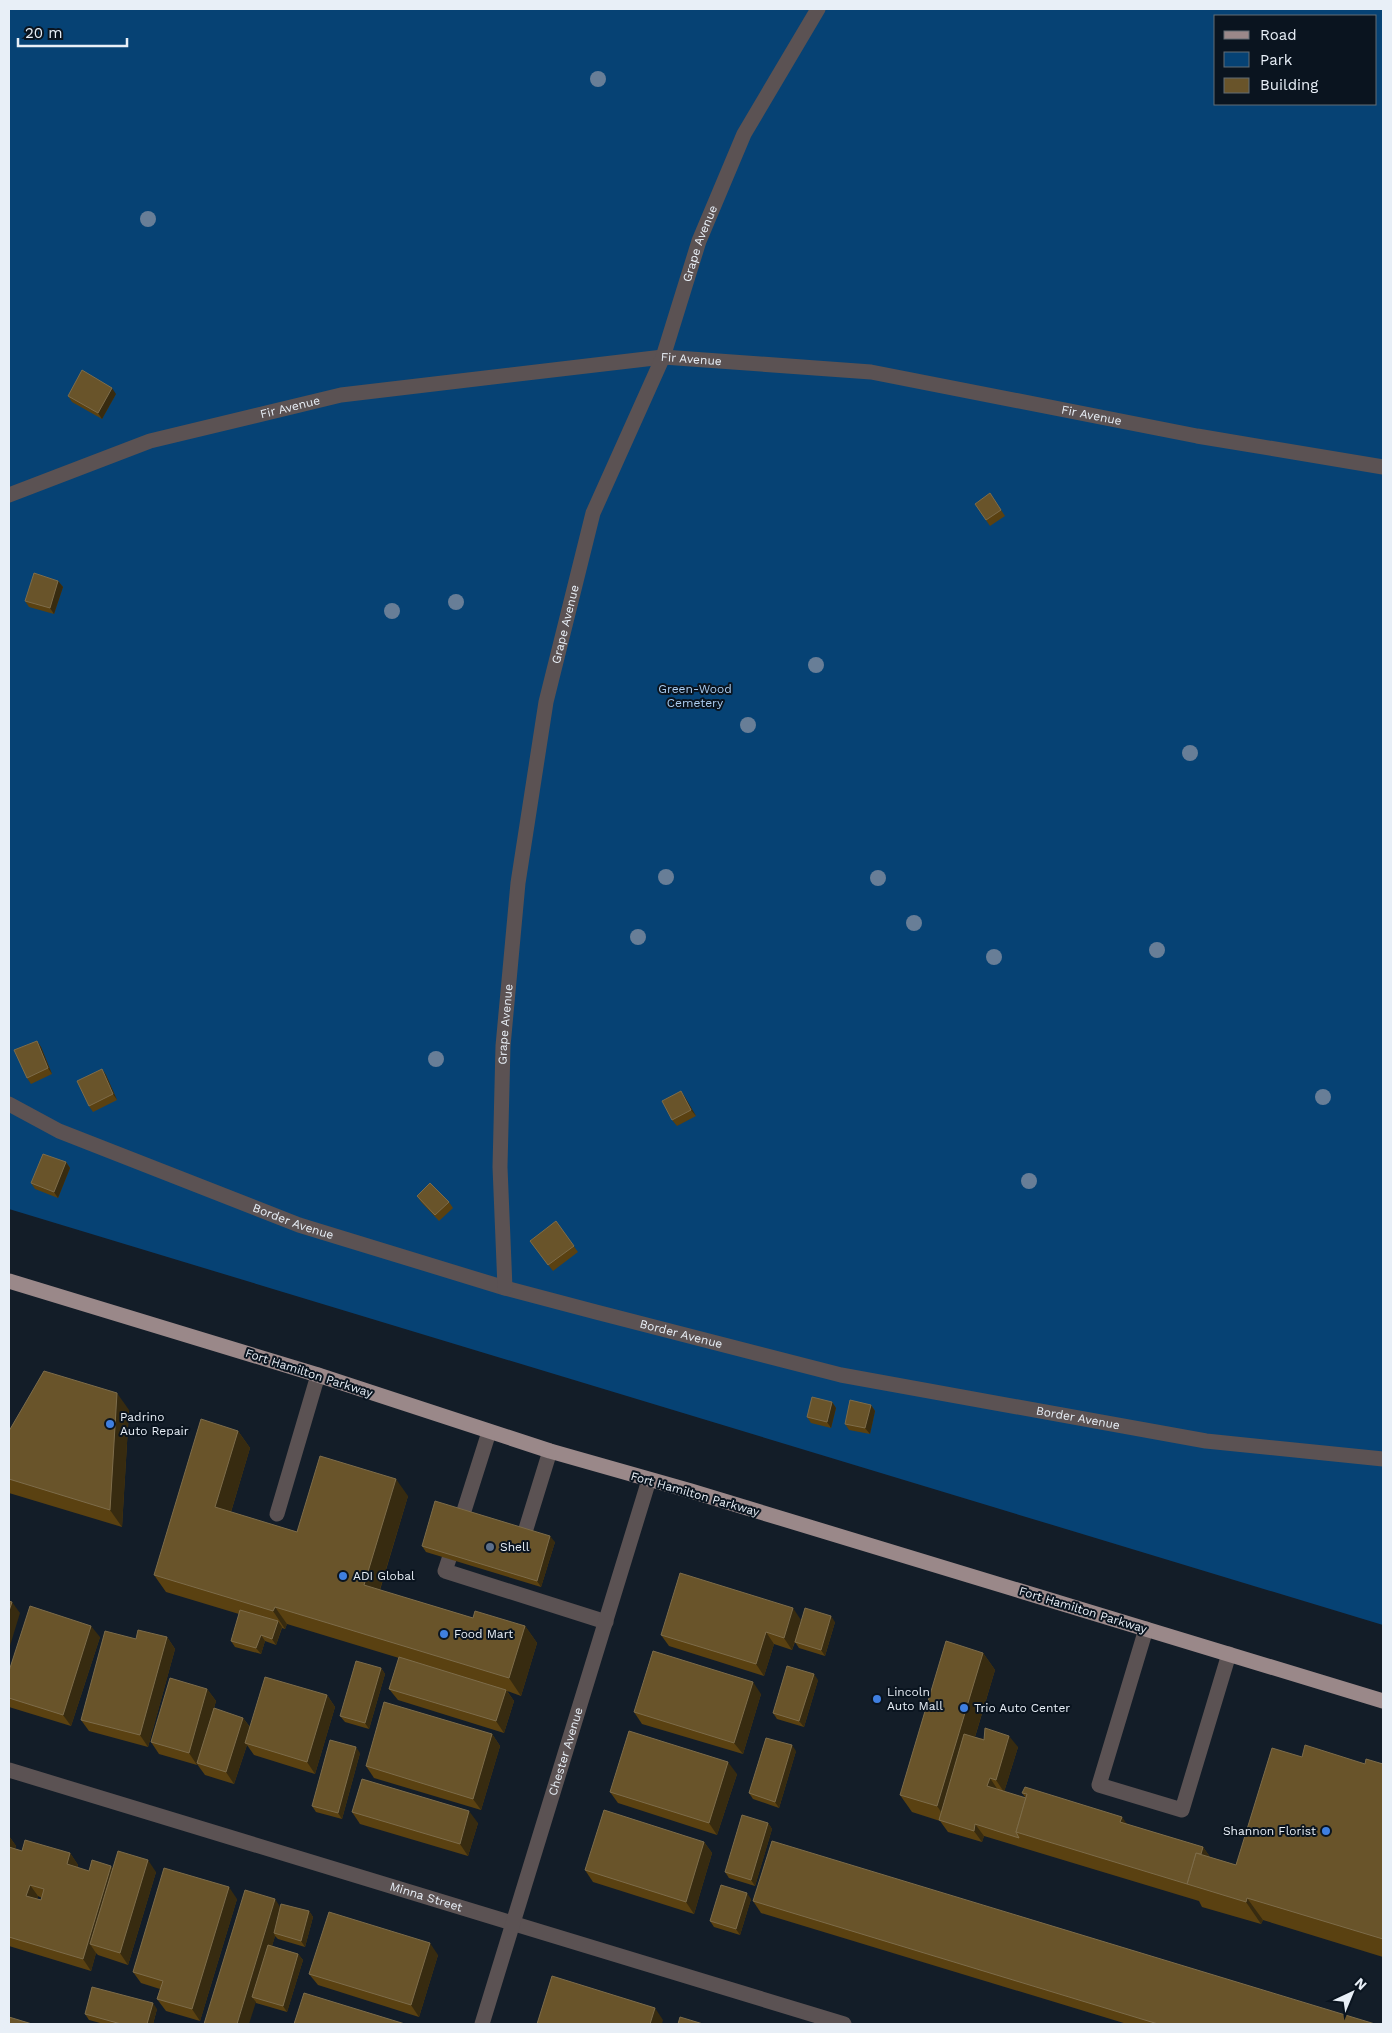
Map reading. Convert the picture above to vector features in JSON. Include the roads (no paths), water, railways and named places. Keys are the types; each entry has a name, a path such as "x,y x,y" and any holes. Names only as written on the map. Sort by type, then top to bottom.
{"main road":[{"name":"Fort Hamilton Parkway","path":"9,1281 318,1375 550,1451 1383,1701"}],"street":[{"name":"Grape Avenue","path":"504,1288 500,1167 503,1046 518,883 546,702 593,512 663,357 699,241 744,134 818,9"},
{"name":"Fir Avenue","path":"9,495 150,441 341,396 663,357 870,372 1197,436 1383,467"},
{"name":"Border Avenue","path":"9,1104 59,1131 298,1225 504,1288 841,1374 1206,1441 1383,1460"},
{"path":"277,1514 318,1375"},
{"path":"463,1514 489,1432"},
{"path":"525,1532 550,1451"},
{"name":"Chester Avenue","path":"482,2024 649,1480"},
{"path":"449,1559 445,1571 509,1584 606,1622"},
{"path":"1146,1629 1099,1785 1182,1810 1229,1654"},
{"name":"Minna Street","path":"9,1770 844,2024"}],"place":[{"name":"Padrino Auto Repair","path":"110,1424"},
{"name":"Shell","path":"490,1547"},
{"name":"ADI Global","path":"343,1576"},
{"name":"Food Mart","path":"444,1634"},
{"name":"Lincoln Auto Mall","path":"877,1699"},
{"name":"Trio Auto Center","path":"964,1708"},
{"name":"Shannon Florist","path":"1326,1831"}],"park label":[{"name":"Green-Wood Cemetery","path":"695,696"}]}
